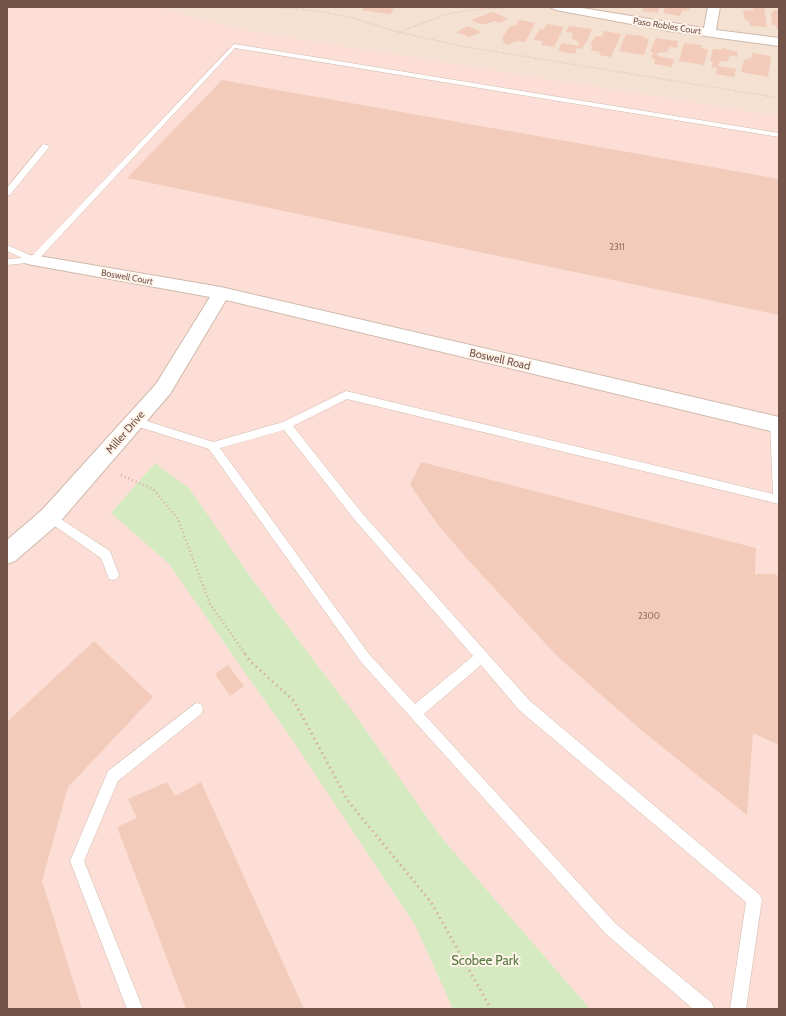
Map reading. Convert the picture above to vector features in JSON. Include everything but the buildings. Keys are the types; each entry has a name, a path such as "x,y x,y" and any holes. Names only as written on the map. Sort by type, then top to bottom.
{"street":[{"name":"Paso Robles Court","path":"556,7 709,33 779,42"},
{"path":"709,33 714,7"},
{"name":"Boswell Court","path":"33,260 221,293"},
{"name":"Miller Drive","path":"7,554 50,517 163,389 221,293"},
{"name":"Boswell Road","path":"221,293 777,424"}],"lane":[{"path":"7,262 33,260 234,46 779,135"},
{"path":"7,193 46,146"},
{"path":"7,248 33,260"},
{"path":"134,421 213,446 286,425 346,395 779,500 777,424"},
{"path":"286,425 358,516 524,705 754,899 738,1009"},
{"path":"213,446 365,658 611,929 706,1009"},
{"path":"50,517 106,555 113,575"},
{"path":"415,713 482,656"},
{"path":"135,1009 77,862 113,776 196,709"}],"path":[{"path":"271,7 312,10 349,17 398,32 461,46 779,98"},
{"path":"398,32 447,14 471,10 516,7"},
{"path":"97,464 153,489 178,519 197,566 210,604 250,661 294,701 348,801 431,902 491,1009"}],"shaded area":[{"path":"7,7 157,7 249,31 779,116 779,1009 7,1009"},
{"path":"157,7 779,7 779,116 249,31"}],"green space":[{"name":"Scobee Park","path":"155,463 189,488 252,579 353,712 441,837 590,1009 453,1009 415,925 293,741 169,564 111,513"}]}
